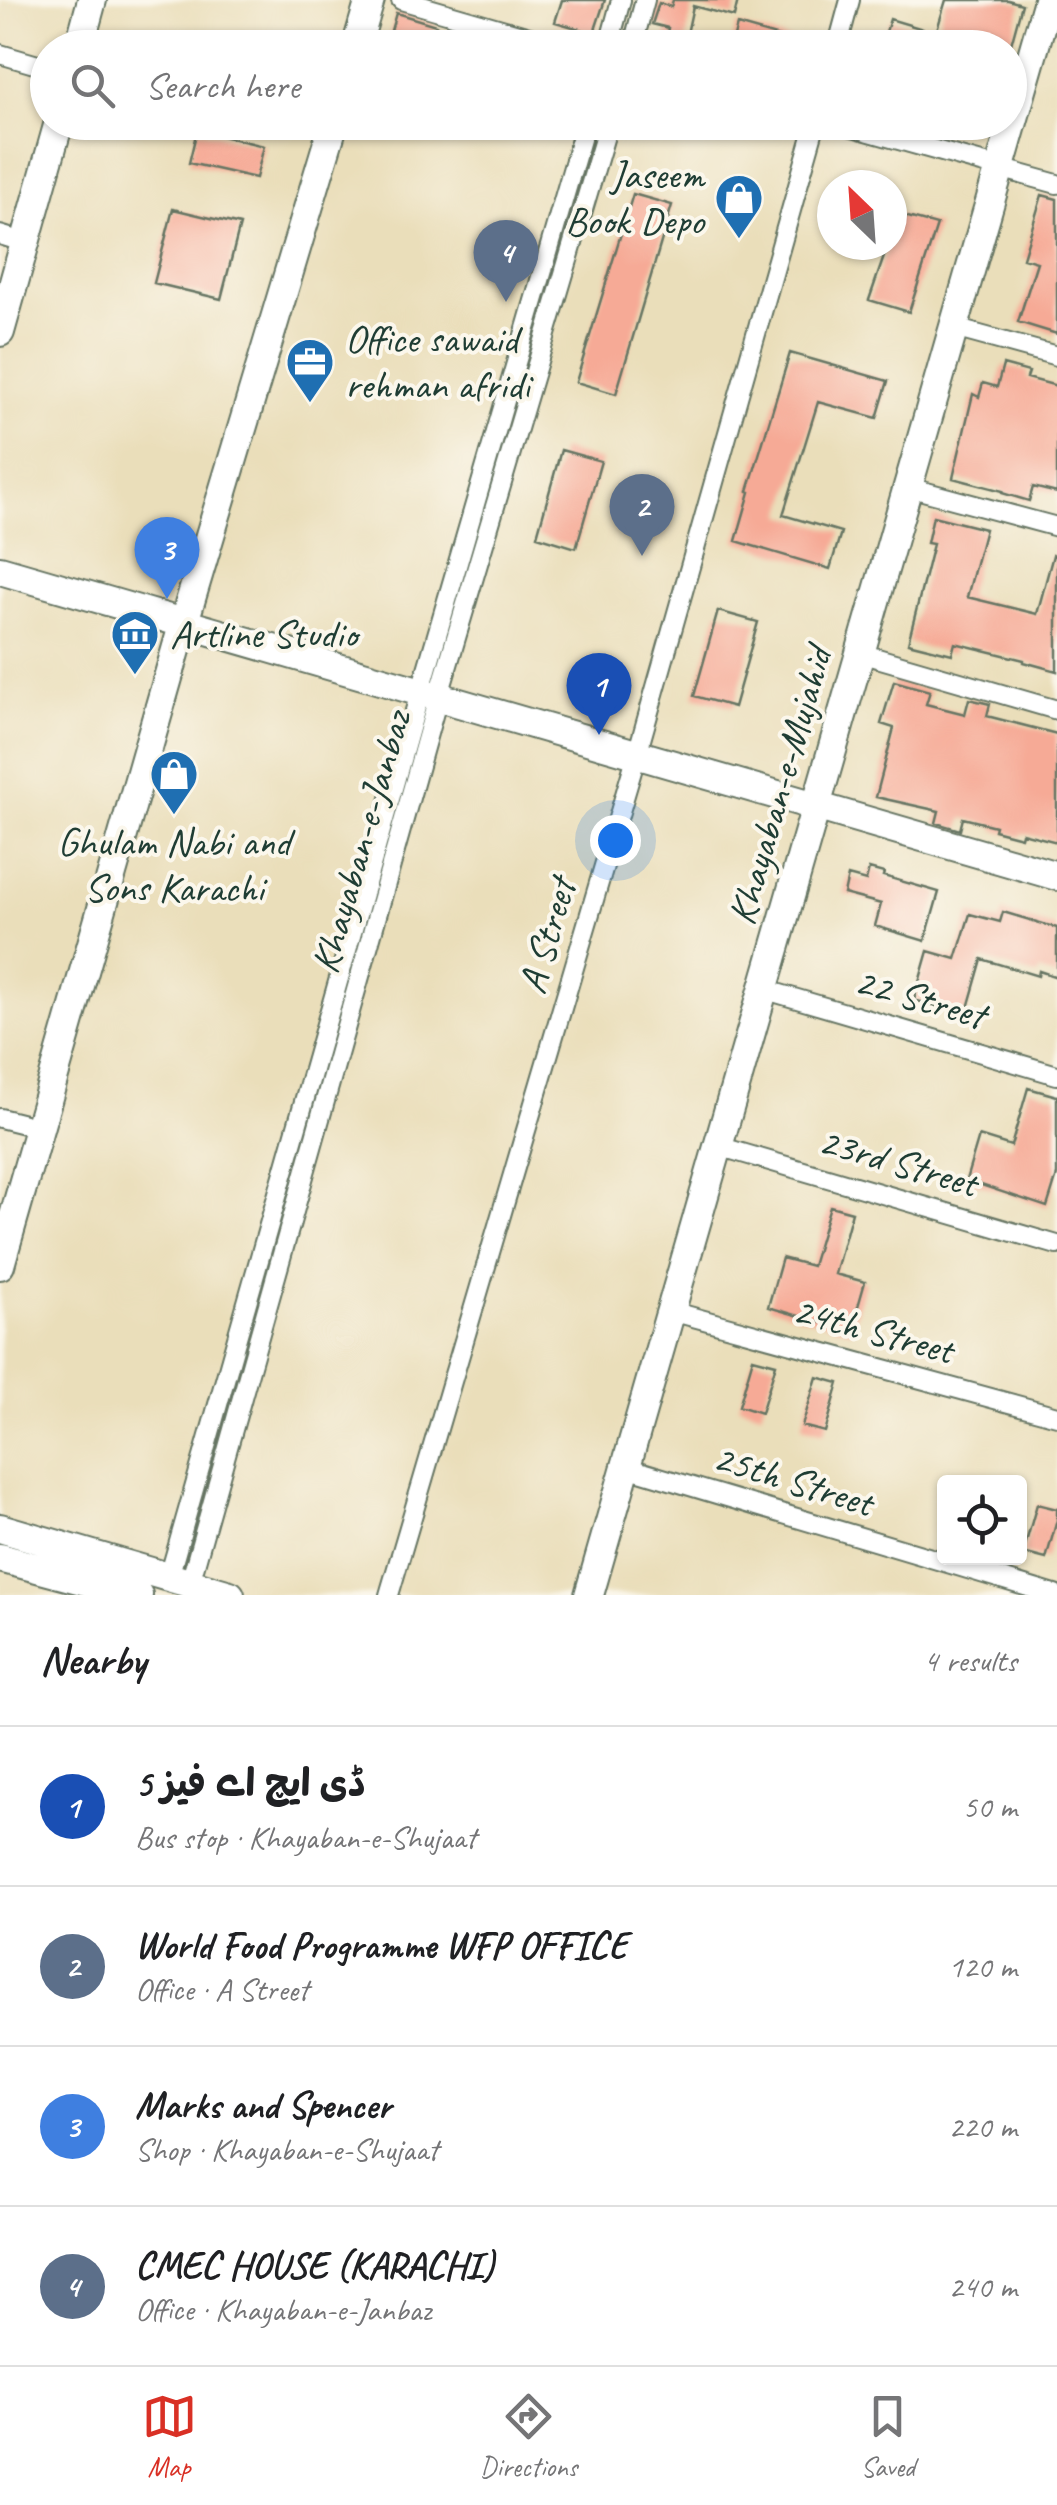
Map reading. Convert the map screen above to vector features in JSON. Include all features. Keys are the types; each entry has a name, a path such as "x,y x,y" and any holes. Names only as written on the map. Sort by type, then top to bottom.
{"main road":[{"path":"84,30 92,0"},
{"path":"361,30 370,0"},
{"name":"Khayaban-e-Mujahid","path":"1027,84 1054,0"},
{"path":"0,332 13,239 52,140"},
{"path":"0,1265 182,631 329,140"},
{"name":"Khayaban-e-Mujahid","path":"589,1595 1009,140"},
{"path":"0,570 182,631"},
{"path":"0,588 182,631 428,701 813,815 1057,893"},
{"path":"813,815 1057,876"},
{"path":"0,1528 230,1595"},
{"path":"0,1558 138,1595"}],"street":[{"path":"401,0 505,30"},
{"path":"613,30 621,0"},
{"path":"637,30 645,0"},
{"path":"842,30 850,0"},
{"path":"0,54 30,63"},
{"name":"Khayaban-e-Janbaz","path":"179,1580 428,701 581,140"},
{"name":"Khayaban-e-Janbaz","path":"428,701 604,140"},
{"name":"A Street","path":"389,1595 635,762 811,140"},
{"path":"899,140 1057,184"},
{"path":"954,328 1057,356"},
{"path":"908,487 1057,527"},
{"path":"860,653 1057,710"},
{"name":"22 Street","path":"763,989 1057,1075"},
{"path":"0,1118 40,1128"},
{"name":"23rd Street","path":"718,1146 1057,1245"},
{"name":"24th Street","path":"671,1311 1057,1416"},
{"name":"25th Street","path":"626,1467 1055,1595"}],"building":[{"path":"562,0 605,0 595,30 555,22"},
{"path":"673,0 738,0 734,17 693,6 688,30 668,30 652,24 659,3 671,7"},
{"path":"946,0 1008,0 1022,4 1015,30 937,30"},
{"path":"396,13 436,25 434,30 391,30"},
{"path":"890,19 926,30 887,30"},
{"path":"195,140 239,140 264,146 256,178 189,163"},
{"path":"633,194 672,205 616,394 576,382"},
{"path":"1042,195 1057,199 1057,334 1018,322 1037,262 1023,258"},
{"path":"173,209 240,225 221,299 154,283"},
{"path":"907,217 937,225 909,312 869,300 883,260 907,260"},
{"path":"790,353 888,381 877,418 818,402 783,515 841,532 830,569 736,541"},
{"path":"1003,365 1029,372 1027,378 1057,386 1057,493 1033,487 1029,501 953,478 973,394 979,397 983,383 997,387"},
{"path":"561,450 601,461 576,548 537,536"},
{"path":"933,516 985,529 967,597 1037,614 1053,555 1057,556 1057,671 955,643 952,654 908,643 933,544 927,543"},
{"path":"718,611 758,622 734,707 694,696"},
{"path":"894,681 930,691 926,704 965,714 969,699 990,704 987,716 1057,734 1057,842 1022,833 1021,837 963,818 960,830 936,823 939,811 876,797 894,728 881,724"},
{"path":"869,869 939,892 925,941 875,926 881,904 844,894 848,876 866,881"},
{"path":"1003,912 1057,928 1057,977 1039,971 1038,976 982,959 966,1015 914,1000 928,951 956,959 970,914 1000,922"},
{"path":"1028,1088 1057,1096 1057,1175 1047,1207 966,1180 979,1136 1011,1146"},
{"path":"830,1206 852,1212 835,1274 865,1282 851,1331 768,1307 782,1258 812,1266"},
{"path":"753,1358 776,1364 761,1413 739,1406"},
{"path":"817,1377 839,1383 825,1432 802,1426"},
{"path":"1037,1504 1057,1509 1046,1559 1027,1554"}],"place":[{"name":"Jaseem Book Depo","path":"739,240"},
{"name":"CMEC HOUSE (KARACHI)","path":"506,302"},
{"name":"Office sawaid rehman afridi","path":"310,404"},
{"name":"World Food Programme WFP OFFICE","path":"642,556"},
{"name":"Marks and Spencer","path":"167,599"},
{"name":"Artline Studio","path":"135,676"},
{"name":"5 ڈی ایچ اے فیز","path":"599,735"},
{"name":"Ghulam Nabi and Sons Karachi","path":"174,816"}]}
